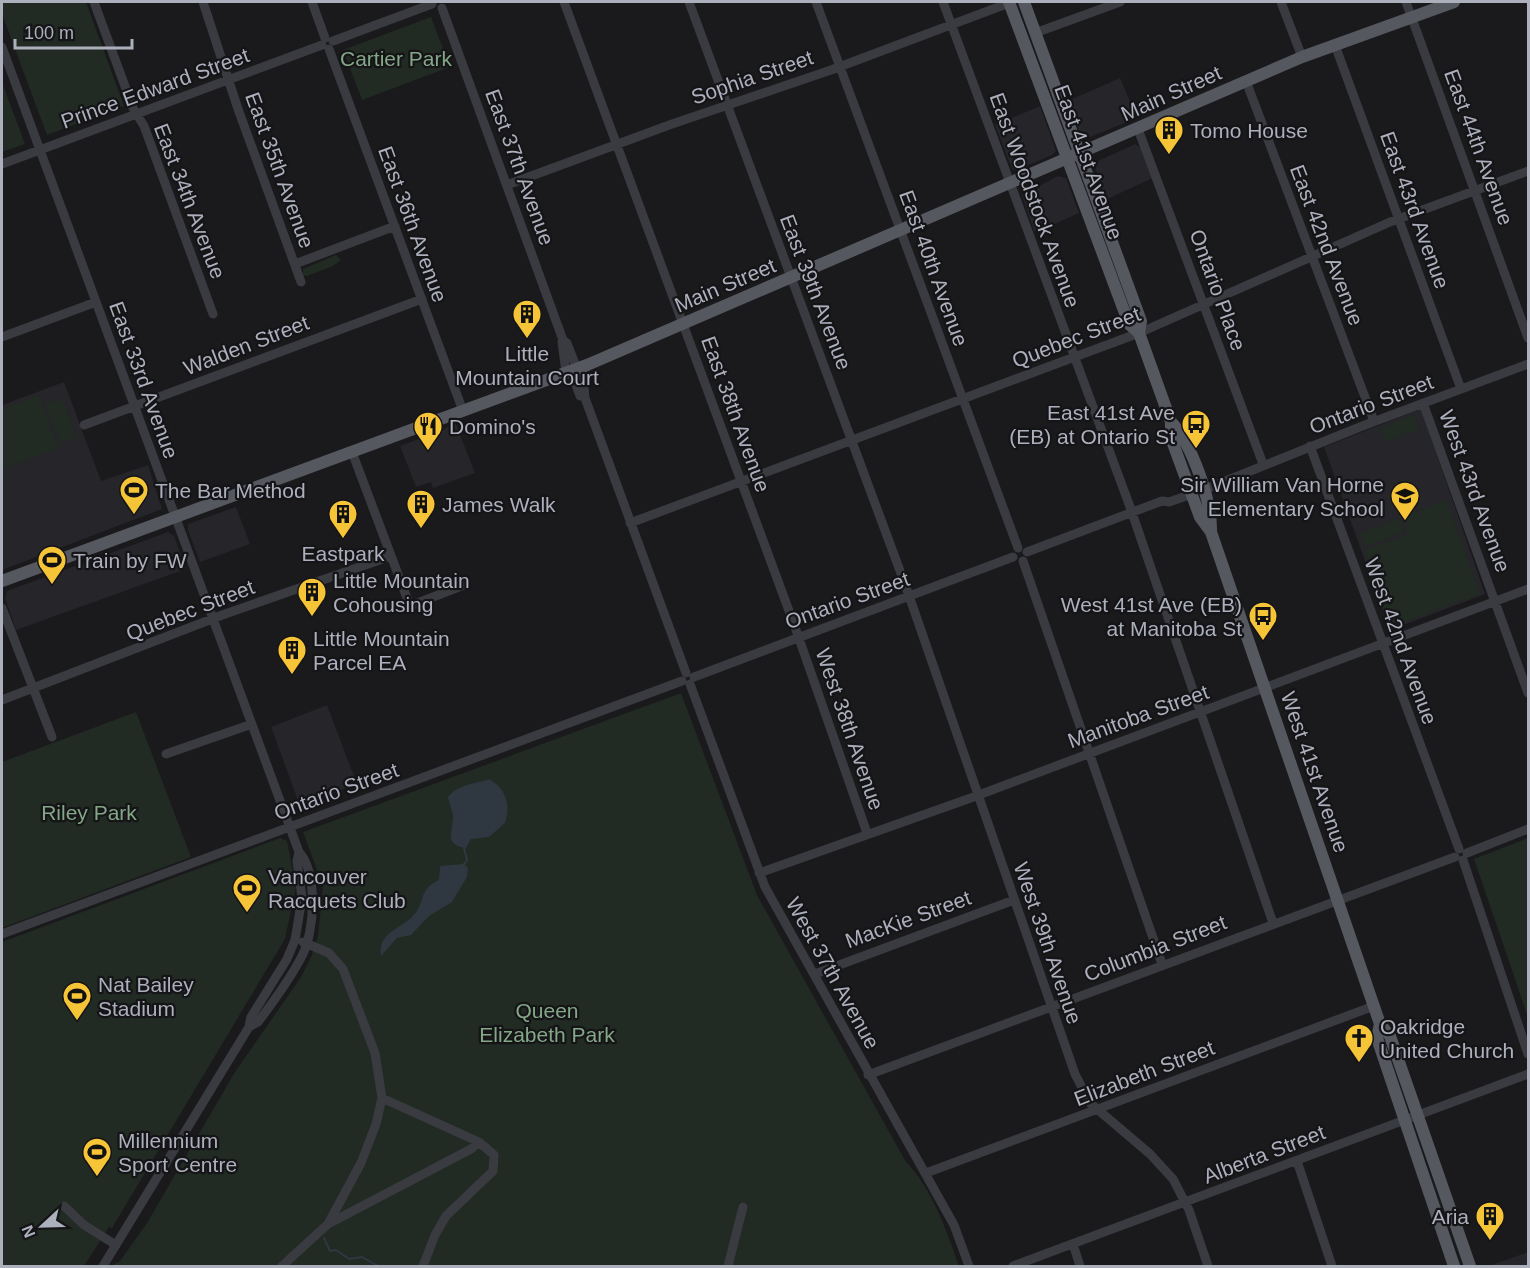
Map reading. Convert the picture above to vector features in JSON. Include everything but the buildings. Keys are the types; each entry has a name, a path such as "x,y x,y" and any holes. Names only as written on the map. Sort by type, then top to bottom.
{"main road":[{"name":"East 41st Avenue","path":"1009,2 1129,324 1139,333 1171,422 1183,434 1197,489"},
{"name":"East 41st Avenue","path":"1024,2 1142,321 1139,333"},
{"name":"Main Street","path":"2,581 574,370 1067,160 1302,57 1454,2"},
{"name":"West 41st Avenue","path":"1197,489 1200,517 1211,532 1380,1024 1390,1036 1470,1266"},
{"name":"West 41st Avenue","path":"1380,1024 1377,1038 1454,1266"}],"street":[{"name":"East 34th Avenue","path":"94,2 137,115 143,123 213,314"},
{"name":"East 35th Avenue","path":"203,2 238,109 301,282"},
{"name":"East 36th Avenue","path":"312,2 463,411"},
{"name":"East 38th Avenue","path":"564,2 798,637"},
{"name":"East 39th Avenue","path":"689,2 909,596"},
{"name":"East 40th Avenue","path":"816,2 1018,548"},
{"name":"East Woodstock Avenue","path":"943,2 1132,513 1273,923"},
{"name":"Sophia Street","path":"507,185 727,104 840,66 1009,2"},
{"path":"1035,33 1120,2"},
{"path":"1281,2 1302,57"},
{"name":"East 44th Avenue","path":"1406,2 1528,338"},
{"name":"Prince Edward Street","path":"2,164 438,4"},
{"name":"East 37th Avenue","path":"438,4 563,340 567,343 580,396 585,398 688,679"},
{"name":"East 43rd Avenue","path":"1335,45 1461,389"},
{"name":"East 33rd Avenue","path":"2,47 299,852 306,859 312,887 307,943"},
{"name":"East 42nd Avenue","path":"1246,81 1374,421"},
{"name":"Ontario Place","path":"1138,129 1263,464"},
{"name":"Quebec Street","path":"630,523 1139,333 1398,219 1528,171"},
{"path":"295,264 395,226"},
{"name":"Walden Street","path":"84,425 422,299"},
{"path":"2,337 96,302"},
{"name":"Ontario Street","path":"1025,557 1162,501 1169,502 1197,489 1222,483 1226,478 1528,364"},
{"name":"West 43rd Avenue","path":"1423,403 1528,693"},
{"name":"West 42nd Avenue","path":"1310,446 1461,855 1528,1054"},
{"path":"352,452 410,606 464,585"},
{"path":"1025,557 1017,561 1013,557 1014,551 1023,548 1089,753 1162,964"},
{"name":"Quebec Street","path":"2,700 213,619 391,556"},
{"name":"Ontario Street","path":"2,934 1013,557"},
{"name":"Manitoba Street","path":"759,873 978,795 1528,589"},
{"name":"West 39th Avenue","path":"909,596 1075,1074 1090,1103 1158,1162 1173,1179 1185,1203 1208,1266"},
{"path":"2,608 52,737"},
{"name":"West 38th Avenue","path":"798,637 867,834"},
{"name":"West 37th Avenue","path":"688,679 759,873 868,1075 926,1173 958,1233 969,1266"},
{"path":"166,754 252,724"},
{"name":"Columbia Street","path":"868,1075 1528,829"},
{"path":"103,1266 249,1027 251,1017 287,959 295,939 302,898 297,861 299,852"},
{"name":"MacKie Street","path":"815,974 1014,900"},
{"path":"295,939 329,953 343,969 375,1053 382,1098 365,1153 328,1224"},
{"path":"249,1027 258,1022 280,991 307,943"},
{"name":"Elizabeth Street","path":"926,1173 1374,1006"},
{"name":"Alberta Street","path":"1013,1266 1528,1074"},
{"path":"382,1098 479,1142 494,1155 493,1171 446,1216 435,1235 423,1266"},
{"path":"282,1266 328,1224 471,1149 479,1142"},
{"path":"1297,1161 1332,1266"},
{"path":"64,1206 84,1225 116,1245"},
{"path":"728,1266 742,1207"},
{"path":"1073,1244 1080,1266"}],"shaded area":[{"path":"1120,78 1137,118 1085,139 1081,136 1068,101"},
{"path":"1040,106 1056,151 1052,155 1017,170 1012,169 995,125"},
{"path":"1135,144 1141,148 1153,178 1105,200 1094,163"},
{"path":"1058,176 1066,178 1079,213 1039,231 1034,231 1022,195"},
{"path":"64,382 101,481 148,465 162,509 2,570 2,405"},
{"name":"Sir William Van Horne Elementary School","path":"1421,409 1485,594 1390,630 1324,447"},
{"path":"455,422 475,473 433,488 431,482 416,487 400,446 443,430"},
{"path":"236,507 250,544 200,562 188,530 188,524"},
{"path":"168,532 174,536 186,568 183,570 16,630 5,598 7,591"},
{"path":"327,705 357,784 300,806 271,727"},
{"path":"489,779 500,787 506,798 505,823 489,837 471,839 466,848 454,844 451,837 453,817 448,797 457,789"},
{"path":"464,864 468,868 467,877 452,902 429,916 411,935 397,938 381,956 381,948 386,937 412,917 427,888 439,880 440,866"},
{"path":"1528,1252 1528,1266 1489,1266"}],"green space":[{"path":"2,2 86,2 124,106 47,135 2,14"},
{"name":"Cartier Park","path":"431,17 450,67 362,100 343,50"},
{"path":"2,82 25,144 2,152"},
{"path":"336,255 341,260 333,266 307,276 303,275 303,269"},
{"path":"39,395 59,448 2,469 2,409"},
{"path":"62,398 77,437 60,443 45,404"},
{"path":"1415,415 1420,429 1385,442 1380,428"},
{"path":"1446,500 1480,594 1391,627 1364,550 1407,535 1403,517"},
{"path":"1399,518 1404,532 1365,547 1360,533"},
{"name":"Queen Elizabeth Park","path":"681,693 757,895 906,1162 931,1197 959,1266 111,1266 120,1261 147,1223 235,1072 301,977 312,955 318,936 323,886 303,832"},
{"name":"Riley Park","path":"136,712 191,857 2,928 2,762"},
{"path":"280,838 287,841 296,887 285,939 112,1228 109,1227 84,1266 2,1266 2,942"},
{"path":"1528,838 1528,1017 1474,859"}],"waterway":[{"path":"464,848 467,860 464,864"},
{"path":"324,1238 330,1251 336,1250 349,1259 362,1257 378,1266"}],"place":[{"name":"Tomo House","path":"1169,156"},
{"name":"Little Mountain Court","path":"527,340"},
{"name":"East 41st Ave (EB) at Ontario St","path":"1196,450"},
{"name":"Domino's","path":"428,452"},
{"name":"The Bar Method","path":"134,516"},
{"name":"Sir William Van Horne Elementary School","path":"1405,522"},
{"name":"James Walk","path":"421,530"},
{"name":"Eastpark","path":"343,540"},
{"name":"Train by FW","path":"52,586"},
{"name":"Little Mountain Cohousing","path":"312,618"},
{"name":"West 41st Ave (EB) at Manitoba St","path":"1263,642"},
{"name":"Little Mountain Parcel EA","path":"292,676"},
{"name":"Vancouver Racquets Club","path":"247,914"},
{"name":"Nat Bailey Stadium","path":"77,1022"},
{"name":"Oakridge United Church","path":"1359,1064"},
{"name":"Millennium Sport Centre","path":"97,1178"},
{"name":"Aria","path":"1490,1242"}]}
